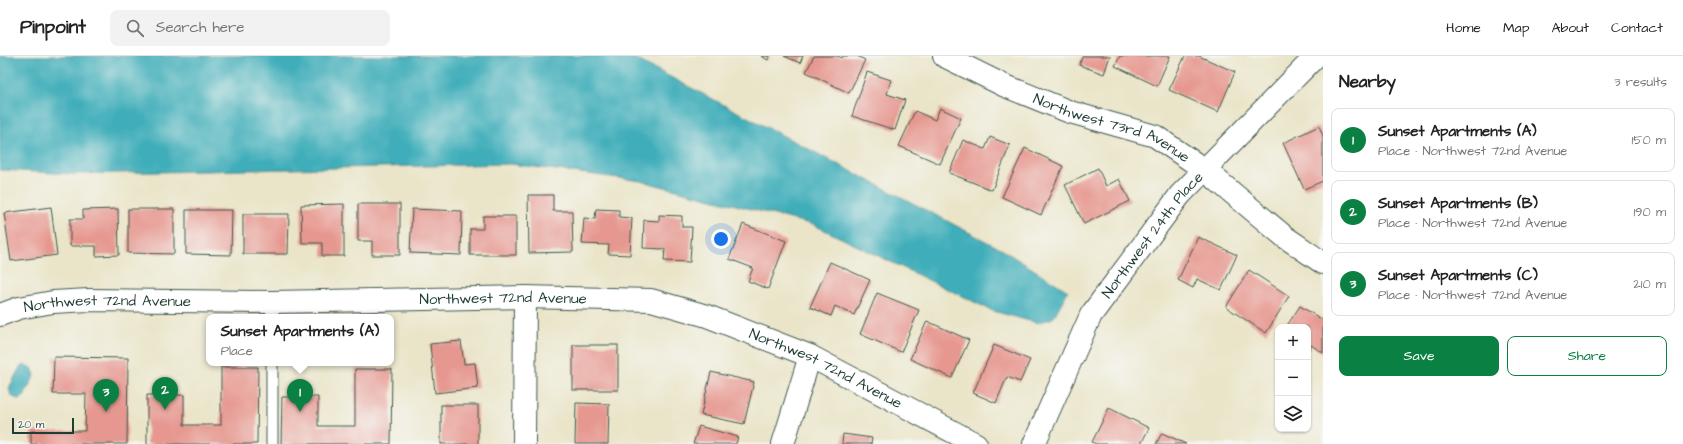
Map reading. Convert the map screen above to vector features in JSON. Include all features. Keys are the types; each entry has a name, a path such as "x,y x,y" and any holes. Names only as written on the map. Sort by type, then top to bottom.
{"street":[{"name":"Northwest 73rd Avenue","path":"944,56 1003,85 1070,112 1155,136 1205,170 1285,237 1323,263"},
{"name":"Northwest 24th Place","path":"1034,444 1091,315 1180,195 1316,56"},
{"name":"Northwest 72nd Avenue","path":"0,315 19,308 53,302 89,300 272,309 525,297 651,300 707,316 810,356 976,444"},
{"path":"524,444 525,297"},
{"path":"783,444 810,356"}],"lane":[{"path":"272,366 272,444"}],"water":[{"path":"0,56 630,56 1001,249 1068,291 1053,318 1037,323 993,311 814,225 641,181 511,164 73,174 0,170"},
{"path":"25,365 32,368 35,375 23,397 18,399 11,396 9,388 20,367"}],"building":[{"path":"761,56 770,56 768,60"},
{"path":"784,56 803,56 800,63"},
{"path":"814,56 838,56 842,58 843,56 857,56 865,60 849,93 806,72"},
{"path":"1083,56 1110,56 1104,74 1079,65"},
{"path":"1120,56 1170,56 1157,86 1115,66"},
{"path":"1185,56 1199,56 1235,72 1218,112 1169,90"},
{"path":"867,72 891,80 887,94 905,100 895,130 852,116"},
{"path":"940,108 961,118 940,164 899,146 915,111 935,120"},
{"path":"1319,126 1323,136 1323,181 1304,189 1283,143"},
{"path":"990,137 1010,145 992,190 949,173 963,140 985,149"},
{"path":"1025,148 1063,166 1041,215 1002,197"},
{"path":"1098,168 1106,186 1119,179 1130,201 1084,224 1065,185"},
{"path":"528,195 553,195 553,211 572,211 573,252 529,253"},
{"path":"344,204 344,256 322,256 322,243 302,243 301,205"},
{"path":"358,204 400,204 400,255 372,255 372,241 358,241"},
{"path":"51,207 57,255 11,261 4,213"},
{"path":"118,209 119,255 96,256 96,246 70,246 70,219 83,219 83,210"},
{"path":"128,209 174,209 174,254 128,253"},
{"path":"412,209 462,211 461,255 410,253"},
{"path":"596,209 619,210 619,217 632,218 630,255 608,254 609,245 582,244 584,218 595,219"},
{"path":"186,210 232,210 231,255 186,254"},
{"path":"243,214 289,214 288,254 243,254"},
{"path":"659,215 682,216 682,227 692,227 690,262 664,261 665,249 643,248 644,220 659,221"},
{"path":"483,216 516,216 516,255 470,255 470,229 483,229"},
{"path":"743,224 786,241 768,289 748,281 753,268 729,259"},
{"path":"1198,237 1237,255 1221,290 1197,279 1193,288 1178,280"},
{"path":"830,262 870,280 854,315 835,306 831,316 810,307"},
{"path":"1249,270 1289,296 1266,333 1226,307"},
{"path":"877,293 919,310 901,352 860,334"},
{"path":"1300,306 1323,320 1323,353 1311,345 1311,324 1288,324"},
{"path":"927,321 969,340 952,378 910,359"},
{"path":"461,341 464,364 475,363 478,388 435,393 430,344"},
{"path":"573,345 618,345 618,390 573,390"},
{"path":"994,345 1030,360 1020,382 1007,377 996,403 973,393"},
{"path":"54,357 128,358 127,444 31,444 31,431 85,431 86,394 53,394"},
{"path":"221,367 258,367 257,444 147,444 147,395 184,395 184,425 221,425"},
{"path":"355,369 392,369 391,444 281,444 282,397 318,397 318,426 355,426"},
{"path":"711,372 754,382 744,424 701,415"},
{"path":"576,403 609,404 608,444 575,444"},
{"path":"441,405 478,405 478,444 441,444"},
{"path":"1109,408 1149,428 1141,444 1096,444 1092,442"},
{"path":"699,426 738,437 736,444 693,444"},
{"path":"1162,433 1186,444 1156,444"},
{"path":"843,434 872,438 871,444 842,444"}],"place":[{"name":"Sunset Apartments (B)","path":"165,410"},
{"name":"Sunset Apartments (C)","path":"106,412"},
{"name":"Sunset Apartments (A)","path":"300,412"}]}
